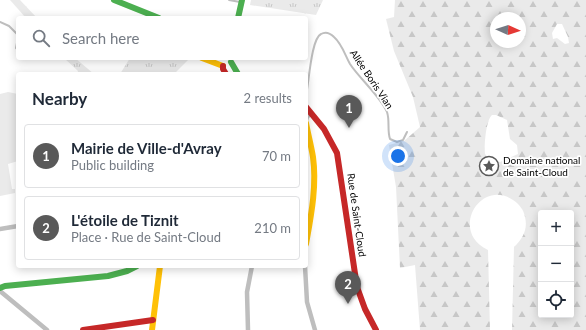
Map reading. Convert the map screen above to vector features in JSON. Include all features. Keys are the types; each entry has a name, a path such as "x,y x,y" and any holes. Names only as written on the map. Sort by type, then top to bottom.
{"main road":[{"path":"118,1 154,16"},
{"path":"238,16 242,1"},
{"path":"207,60 223,66"},
{"path":"223,66 232,60 237,72"},
{"path":"223,66 225,72"},
{"name":"Rue de Saint-Cloud","path":"308,109 334,145 337,153 360,302 376,330"},
{"path":"308,133 313,157 313,208 308,234"},
{"path":"0,290 5,286 108,276 133,268"},
{"path":"152,330 160,268"},
{"path":"83,330 153,320"}],"street":[{"path":"308,117 311,113"},
{"path":"0,229 16,226"},
{"path":"248,330 247,292 252,268"},
{"path":"305,268 307,302 315,330"},
{"path":"0,290 47,330"}],"lane":[{"path":"229,0 242,1"},
{"path":"0,22 8,26 16,33"},
{"name":"Allée Boris Vian","path":"308,81 316,39 320,34 325,32 330,34 336,38 350,64 386,111 389,121 390,139 397,142 403,140 407,132"}],"green space":[{"path":"10,0 20,0 35,16 24,16"},
{"path":"251,0 323,0 316,15 250,5"},
{"name":"Domaine national de Saint-Cloud","path":"395,0 586,0 586,330 512,330 514,247 524,234 526,221 524,212 519,205 513,200 501,195 490,196 480,201 470,220 471,232 477,242 488,250 490,330 420,330 415,265 400,268 396,187 389,145 404,141 420,127 413,97 394,51 386,19 394,17","holes":["557,24 562,24 569,43 565,44 557,38 553,39 552,33","492,115 496,115 507,120 510,139 517,145 518,154 500,162 488,160 485,154 487,127"]},
{"path":"66,60 77,60 92,72 78,71"},
{"path":"129,60 188,60 176,72 121,72"},
{"path":"8,92 16,94 16,162 8,164 12,189 15,189 15,193 0,196 0,94"}],"traffic: fast":[{"path":"114,0 154,16"},
{"path":"238,16 242,0"},
{"path":"231,62 237,72"},
{"path":"0,288 5,286 108,276 133,268"}],"traffic: slow":[{"path":"207,60 223,66"},
{"path":"308,133 314,168 313,201 308,234"},
{"path":"152,330 160,268"}],"traffic: jam":[{"path":"223,66 225,72"},
{"path":"308,109 324,129 337,153 357,287 365,309 376,330"},
{"path":"83,330 153,320"}],"place":[{"name":"Mairie de Ville-d'Avray","path":"349,128"},
{"name":"Domaine national de Saint-Cloud","path":"489,166"},
{"name":"L'étoile de Tiznit","path":"348,304"}]}
